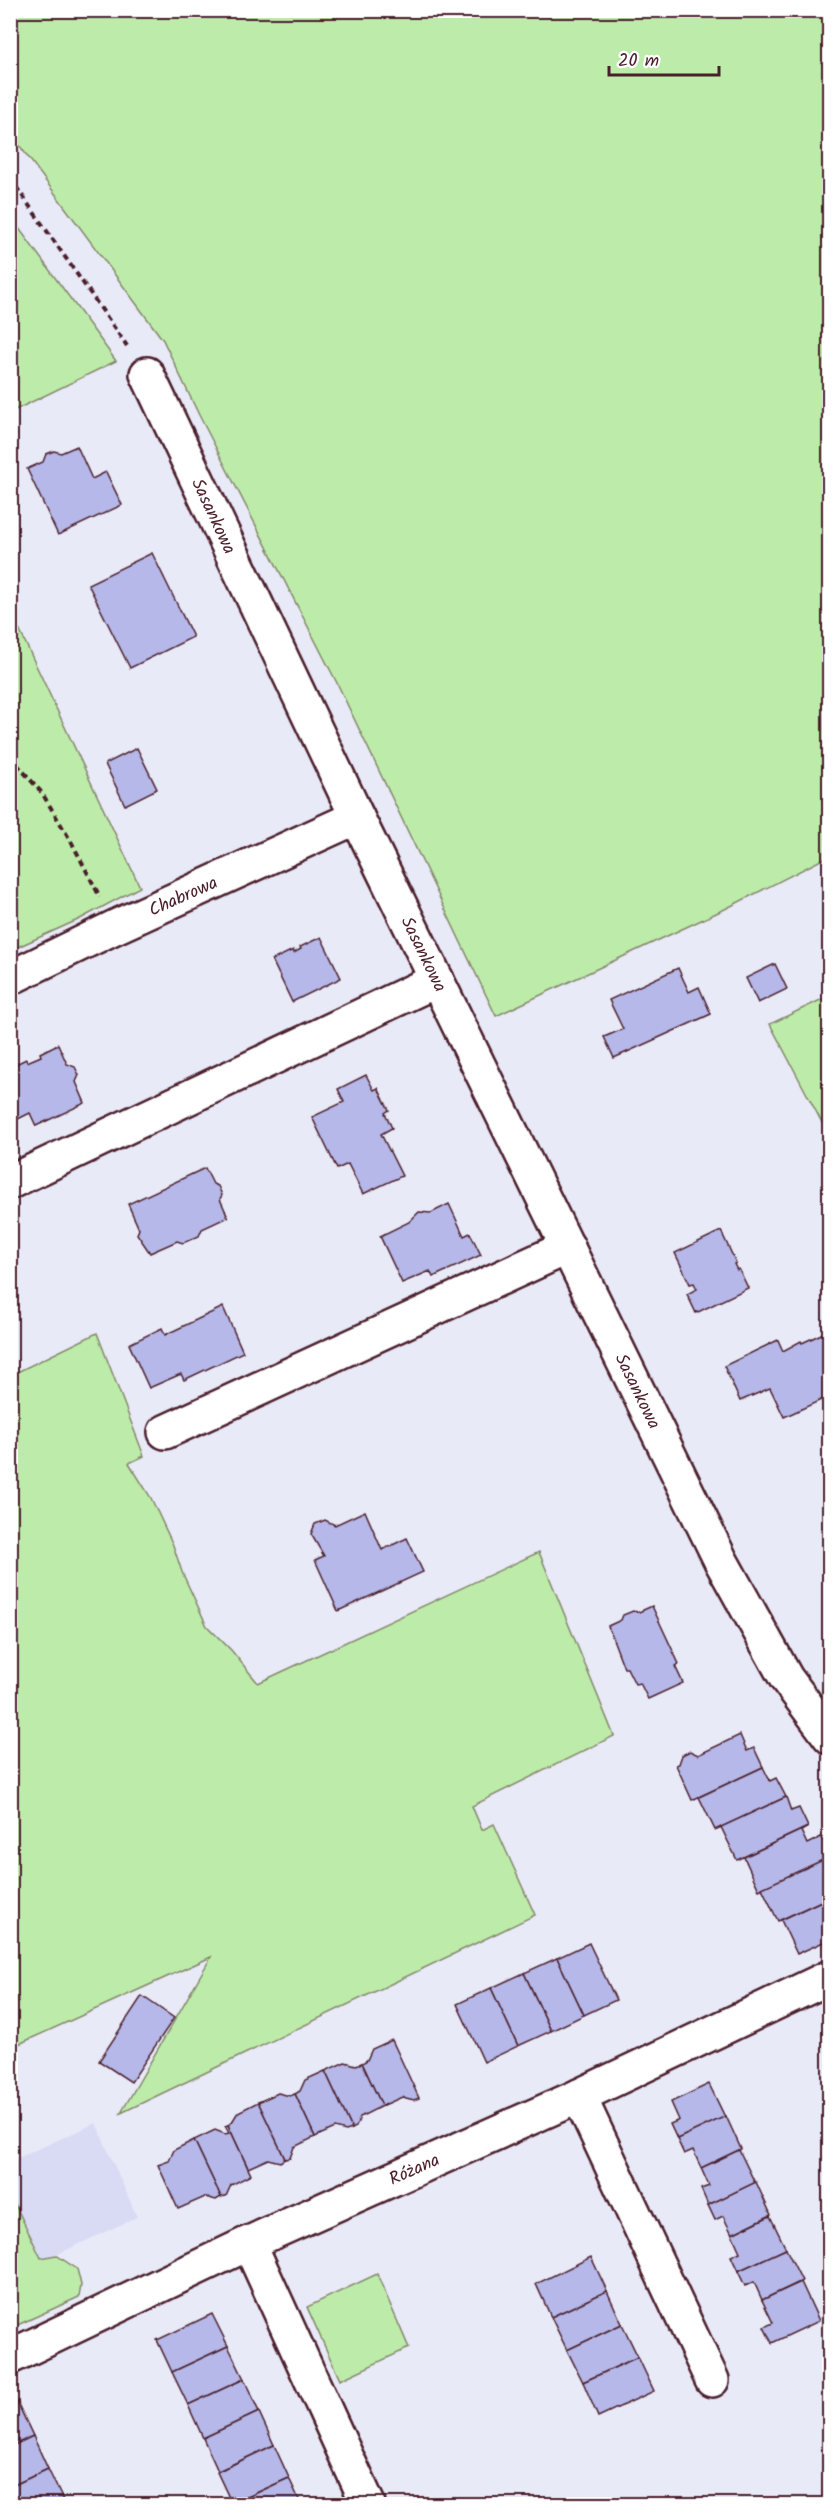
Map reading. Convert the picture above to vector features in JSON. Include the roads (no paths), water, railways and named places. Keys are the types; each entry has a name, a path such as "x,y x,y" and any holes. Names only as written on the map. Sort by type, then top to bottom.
{"street":[{"name":"Sasankowa","path":"147,374 357,817 721,1561 786,1678 830,1737"},
{"name":"Chabrowa","path":"10,978 115,927 357,817"},
{"path":"10,1182 437,980"},
{"path":"165,1432 568,1247"},
{"name":"Różana","path":"10,2356 249,2243 579,2096 830,1977"},
{"path":"579,2096 712,2380"},
{"path":"249,2243 368,2505"}]}
